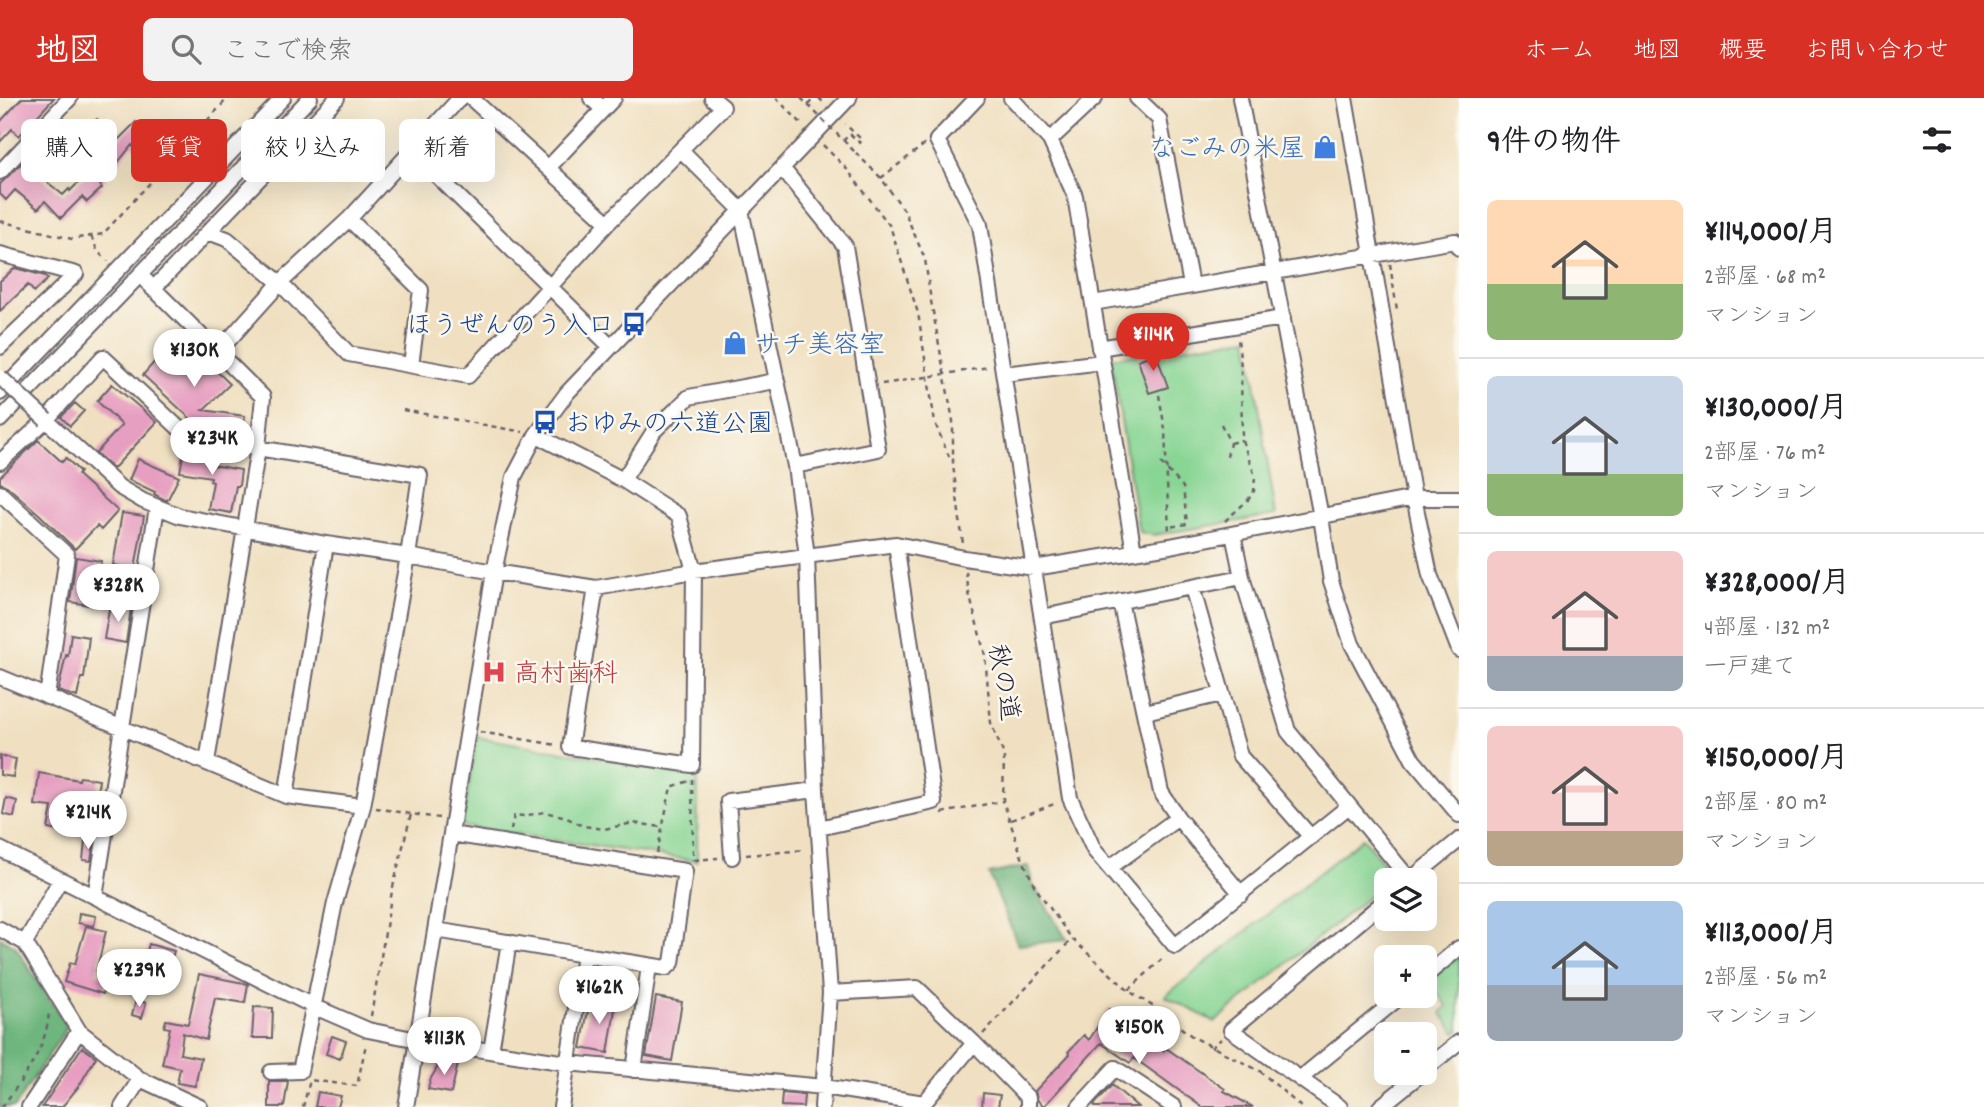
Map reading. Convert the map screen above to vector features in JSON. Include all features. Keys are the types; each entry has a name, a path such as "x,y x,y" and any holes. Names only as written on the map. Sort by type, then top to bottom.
{"street":[{"path":"0,172 70,98"},
{"path":"0,393 283,98"},
{"path":"0,420 310,98"},
{"path":"153,289 337,98"},
{"path":"441,119 460,98"},
{"path":"471,98 608,223"},
{"path":"548,168 608,103 591,98"},
{"path":"208,232 227,239 280,283 349,354 468,376 608,223 723,107 712,98"},
{"path":"406,1107 494,572 514,477 536,435 567,393 849,98"},
{"path":"977,98 937,140 980,225 1070,798 1094,850 1175,947 1349,806"},
{"path":"1011,98 1051,140 1075,196 1134,552"},
{"path":"1051,140 1095,98"},
{"path":"1138,98 1159,119 1191,285"},
{"path":"1240,98 1275,272 1331,581 1352,644 1413,760 1459,815"},
{"path":"1345,98 1430,575 1459,650"},
{"path":"681,150 741,210 795,466 807,556 816,790 830,993 822,1107"},
{"path":"218,352 280,283 349,219 399,165"},
{"path":"782,168 845,246 878,449 795,466"},
{"path":"443,182 611,347"},
{"path":"349,219 421,290 411,365"},
{"path":"1093,303 1455,241 1459,248"},
{"path":"0,254 76,274 0,347"},
{"path":"140,275 263,397 258,448 207,762"},
{"path":"1003,370 1101,355 1283,318"},
{"path":"0,462 47,420 103,357 184,433 420,475 363,806 335,903 300,1071 271,1072"},
{"path":"0,377 119,486 143,501 180,516 244,530 596,588 694,571 896,544 964,558 1034,568 1170,546 1415,498 1459,498"},
{"path":"623,480 654,431 689,397 775,381"},
{"path":"536,435 623,480 679,516 694,571 692,773 570,747 596,588"},
{"path":"0,493 67,555 47,697"},
{"path":"95,897 124,728 157,507"},
{"path":"1229,535 1288,731 1400,868"},
{"path":"286,796 326,544"},
{"path":"819,828 934,802 896,544"},
{"path":"1042,617 1242,577"},
{"path":"1192,587 1240,755 1311,837"},
{"path":"1120,601 1161,792 1178,818 1241,894"},
{"path":"0,677 286,796 363,806"},
{"path":"1145,712 1222,694"},
{"path":"732,857 728,801 816,790"},
{"path":"1109,869 1178,818"},
{"path":"436,930 666,968 672,963 689,866 654,866 509,844 452,827"},
{"path":"1425,868 1459,840"},
{"path":"0,849 315,1007 368,1030 418,1040 567,1063 824,1087 923,1105 974,1043"},
{"path":"25,943 60,880"},
{"path":"1340,1107 1231,1030 1374,910"},
{"path":"0,929 25,943 79,1031 140,1079 200,1107"},
{"path":"491,1051 509,942"},
{"path":"1437,966 1459,948"},
{"path":"561,1107 584,955"},
{"path":"634,1070 649,966"},
{"path":"830,993 917,988 1028,1098 1028,1107"},
{"path":"1301,1078 1386,1008"},
{"path":"29,1107 79,1031"},
{"path":"1437,1060 1459,1042"},
{"path":"1079,1107 1115,1068 1174,1107"},
{"path":"122,1107 140,1079"},
{"path":"1380,1107 1407,1085"}],"path":[{"path":"0,222 72,239 103,234 228,98"},
{"path":"776,98 846,168 890,226 918,313 935,423 953,465"},
{"name":"秋の道","path":"801,98 881,178 904,210 925,259 930,301 946,373 953,421 953,465 969,593 985,656 991,723 1004,755 1003,801 1035,887 1072,939 1129,991 1193,1037 1260,1071 1301,1107"},
{"path":"808,105 814,98"},
{"path":"834,113 862,140 860,143 850,134 843,141"},
{"path":"881,178 929,140 937,140"},
{"path":"91,236 98,252 118,270"},
{"path":"1229,535 1223,523 1248,500 1254,491 1255,476 1242,440 1241,367 1236,326"},
{"path":"868,386 946,373 1003,370"},
{"path":"1159,395 1165,429 1170,546"},
{"path":"402,410 536,435"},
{"path":"1221,425 1230,443 1227,461"},
{"path":"1230,443 1242,440"},
{"path":"1161,463 1183,487 1187,524 1169,527"},
{"path":"468,730 570,747"},
{"path":"654,866 671,787 692,773"},
{"path":"692,773 689,866 732,857 820,849"},
{"path":"1011,820 1070,798"},
{"path":"363,806 411,814 452,827"},
{"path":"509,844 514,815 544,812 563,816 583,826 604,829 633,823 662,827"},
{"path":"303,1107 310,1080 357,1086 392,891 411,814"},
{"path":"974,1043 1072,939"},
{"path":"1129,991 1175,947"},
{"path":"2,1107 31,1068 43,1041 49,1017 51,985"}],"green space":[{"path":"1248,338 1276,515 1153,535 1139,532 1111,358"},
{"path":"477,737 698,775 697,861 462,826"},
{"path":"1363,838 1387,868 1374,868 1374,892 1215,1022 1165,996"},
{"path":"1028,866 1033,885 1067,940 1018,945 989,874"},
{"path":"0,938 15,946 67,1027 15,1107 0,1107"},
{"path":"1459,956 1459,1031 1456,1033 1441,1013 1447,1006 1437,992 1437,974"}],"building":[{"path":"22,98 54,98 35,119 21,119 19,136 12,129 0,142 0,122"},
{"path":"131,127 131,146 117,164 117,137 119,139"},
{"path":"21,164 21,182 47,182 63,195 69,189 70,191 79,182 102,182 100,185 102,188 87,202 82,197 61,218 45,201 38,209 15,190 6,200 0,194 0,184"},
{"path":"15,268 48,279 34,292 28,285 0,311 0,281"},
{"path":"182,345 199,361 202,357 230,384 203,410 245,416 242,435 217,430 218,425 193,421 143,375 157,359 164,364"},
{"path":"1156,353 1168,387 1149,393 1138,360"},
{"path":"112,384 157,422 113,469 96,453 122,425 97,401"},
{"path":"75,403 84,411 70,426 61,417"},
{"path":"38,440 62,462 66,458 80,472 78,475 118,511 101,530 97,526 75,549 40,515 0,483 0,477"},
{"path":"185,444 208,448 206,464 241,470 231,513 208,509 213,482 210,481 211,477 180,472"},
{"path":"138,459 179,477 167,501 129,480"},
{"path":"122,513 144,516 135,569 113,565"},
{"path":"76,557 101,561 95,606 70,602"},
{"path":"110,604 131,608 126,643 104,639"},
{"path":"71,634 89,637 84,678 81,678 77,697 58,691"},
{"path":"0,756 16,759 13,777 0,775"},
{"path":"39,773 79,780 80,777 99,780 96,801 75,798 70,833 48,829 52,807 35,805"},
{"path":"6,798 17,801 14,817 3,814"},
{"path":"85,841 94,842 91,861 83,860"},
{"path":"79,913 96,916 94,926 78,923"},
{"path":"86,926 106,931 96,973 108,976 103,994 64,982 70,963 75,964"},
{"path":"149,944 174,951 169,967 164,966 156,991 144,988 146,981 139,978"},
{"path":"199,974 248,984 245,1003 215,998 206,1040 183,1033 180,1054 201,1058 195,1086 177,1083 180,1068 162,1064 170,1028 164,1027 166,1020 188,1024"},
{"path":"656,997 682,1002 672,1061 646,1056"},
{"path":"590,999 616,1003 608,1053 581,1048"},
{"path":"136,1000 146,1003 142,1018 132,1015"},
{"path":"254,1007 273,1008 272,1038 252,1038"},
{"path":"1109,1009 1119,1016 1115,1023 1135,1036 1138,1031 1163,1051 1166,1048 1225,1089 1224,1091 1253,1107 1202,1107 1134,1058 1130,1063 1101,1043 1044,1106 1038,1101 1035,1091 1084,1035 1089,1040"},
{"path":"332,1036 346,1041 340,1059 326,1054"},
{"path":"82,1047 96,1057 79,1086 62,1107 42,1107"},
{"path":"441,1061 458,1064 451,1093 428,1089"},
{"path":"269,1081 288,1081 284,1107 269,1107"},
{"path":"1112,1085 1138,1107 1096,1107 1094,1105"},
{"path":"318,1092 341,1096 338,1107 315,1107"},
{"path":"782,1093 804,1095 803,1107 781,1106"},
{"path":"983,1093 1000,1095 998,1107 982,1107"}],"place":[{"name":"なごみの米屋","path":"1325,147"},
{"name":"ほうぜんのう入口","path":"634,324"},
{"name":"サチ美容室","path":"735,343"},
{"name":"おゆみの六道公園","path":"545,422"},
{"name":"高村歯科","path":"494,672"}]}
